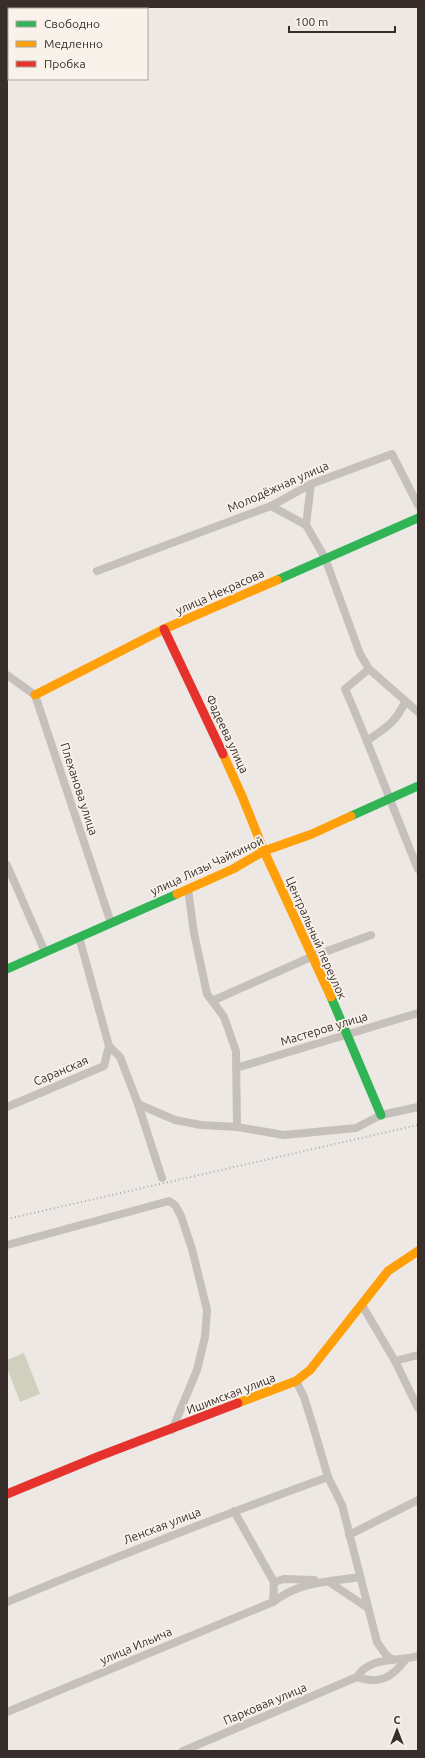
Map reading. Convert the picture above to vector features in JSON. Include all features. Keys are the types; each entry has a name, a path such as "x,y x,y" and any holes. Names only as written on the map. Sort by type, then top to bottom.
{"street":[{"name":"Молодёжная улица","path":"97,571 271,506 311,484 392,454 418,505"},
{"path":"306,525 311,484"},
{"path":"271,506 306,525 325,558 360,654 369,669 418,712"},
{"name":"улица Некрасова","path":"35,695 164,629 418,518"},
{"name":"Фадеева улица","path":"164,629 239,790 264,851"},
{"path":"369,669 345,689 368,740 389,800 418,869"},
{"path":"7,675 35,695"},
{"name":"Плеханова улица","path":"35,695 111,923"},
{"path":"368,740 389,726 399,716 405,702"},
{"name":"улица Лизы Чайкиной","path":"7,969 233,869 264,851 312,834 418,786"},
{"name":"Центральный переулок","path":"264,851 311,957 348,1035 381,1115"},
{"path":"7,866 45,952"},
{"path":"188,889 194,933 207,994 224,1017 236,1051 237,1127"},
{"path":"212,1001 311,957 371,935"},
{"path":"79,937 109,1046 120,1057 138,1104 162,1178"},
{"name":"Мастеров улица","path":"236,1068 418,1013"},
{"name":"Саранская","path":"7,1107 104,1066 109,1046"},
{"path":"138,1104 175,1120 201,1125 237,1127 284,1135 356,1128 381,1115 418,1107"},
{"path":"7,1245 169,1201 175,1205 181,1216 192,1249 208,1310 205,1337 197,1370 172,1430"},
{"name":"Ишимская улица","path":"7,1494 296,1381 310,1370 388,1271 418,1251"},
{"path":"362,1304 395,1361 418,1408"},
{"path":"395,1361 418,1355"},
{"path":"296,1381 309,1412 328,1477 342,1505 368,1608 381,1649 393,1660"},
{"name":"Ленская улица","path":"7,1602 123,1554 234,1511 328,1477"},
{"path":"349,1535 418,1500"},
{"path":"234,1511 274,1582 273,1602"},
{"path":"274,1582 284,1579 331,1582 360,1577"},
{"name":"улица Ильича","path":"7,1712 273,1602 289,1591 300,1586 319,1582 331,1582"},
{"path":"331,1582 368,1608"},
{"name":"Парковая улица","path":"183,1751 357,1677 361,1671 374,1663 418,1656"},
{"path":"357,1677 370,1682 384,1679 397,1671 406,1659"}],"green space":[{"path":"24,1353 40,1394 20,1402 7,1368 7,1360"}],"railway":[{"path":"7,1219 418,1125"}],"traffic: fast":[{"path":"277,580 418,518"},
{"path":"351,816 418,786"},
{"path":"7,969 177,894"},
{"path":"331,997 381,1115"}],"traffic: slow":[{"path":"35,695 164,629 277,580"},
{"path":"223,754 264,851 331,997"},
{"path":"177,894 233,869 264,851 312,834 351,816"},
{"path":"238,1403 296,1381 310,1370 388,1271 418,1251"}],"traffic: jam":[{"path":"164,629 223,754"},
{"path":"7,1494 97,1457 238,1403"}]}
